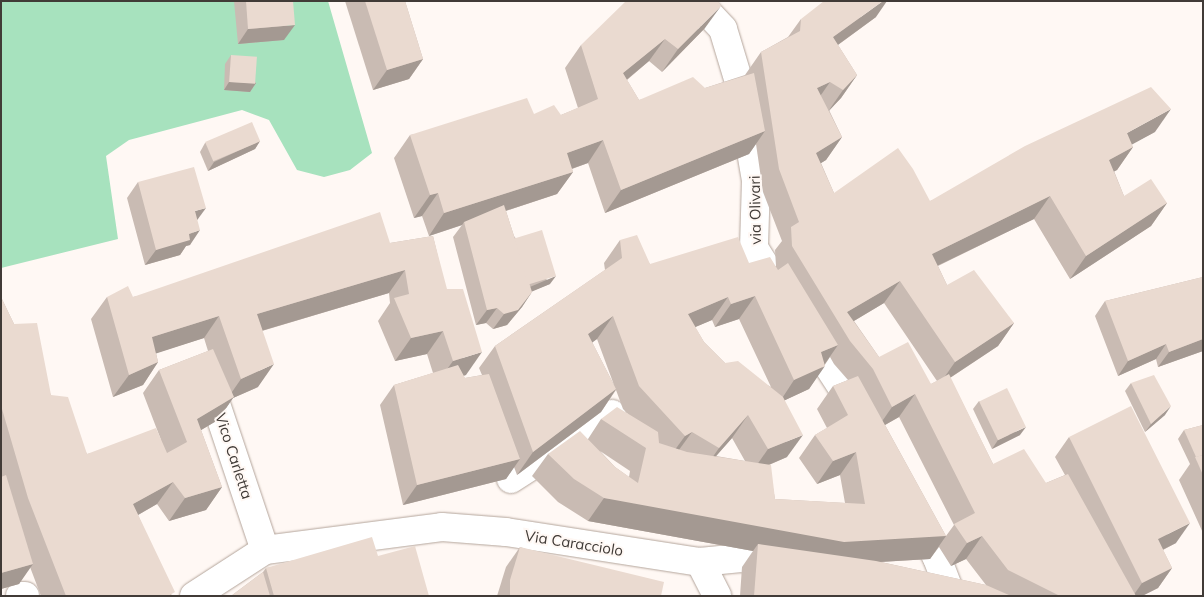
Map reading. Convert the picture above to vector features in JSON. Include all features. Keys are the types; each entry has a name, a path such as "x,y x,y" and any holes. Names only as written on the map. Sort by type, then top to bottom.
{"street":[{"name":"via Olivari","path":"697,1 723,29 739,82 756,180 754,248 827,367 850,396 873,438"},
{"name":"Vico Carletta","path":"202,362 265,550"},
{"path":"511,479 612,414"},
{"path":"905,498 957,593"},
{"name":"Via Caracciolo","path":"194,596 265,550 442,527 506,532 700,562 741,558 806,568"},
{"path":"700,562 718,596"},
{"path":"921,585 957,593"},
{"path":"20,596 25,596"}],"green space":[{"path":"1,1 328,1 372,153 350,170 324,177 297,170 269,120 242,110 129,140 106,156 118,239 1,268"}],"building":[{"path":"246,1 293,1 295,25 248,29"},
{"path":"365,1 405,1 423,59 387,70"},
{"path":"626,1 718,1 721,6 678,49 665,39 623,73 639,100 693,77 705,88 754,73 765,131 621,190 603,140 567,153 573,172 444,213 438,193 430,195 410,135 527,98 534,114 554,105 561,115 598,99 581,45"},
{"path":"824,1 883,1 833,37 857,75 843,90 830,82 817,88 842,137 816,153 834,193 898,148 913,169 930,201 1025,146 1151,87 1171,109 1127,133 1133,147 1109,160 1124,196 1151,179 1167,203 1086,256 1050,196 932,254 947,285 974,270 1014,323 955,362 900,281 847,312 879,357 908,342 931,384 949,374 993,464 1024,449 1046,483 1068,474 1136,596 1060,596 1008,570 982,536 967,543 954,524 975,513 915,394 892,407 873,369 850,341 792,246 791,227 799,222 779,169 761,52 800,31 801,19"},
{"path":"231,55 257,57 255,84 229,82"},
{"path":"252,122 260,141 213,161 205,142"},
{"path":"194,167 206,208 195,211 200,230 189,234 190,240 156,250 138,182"},
{"path":"504,205 532,292 518,310 504,314 497,308 487,310 464,222"},
{"path":"380,212 390,243 433,236 447,289 463,289 482,352 453,361 443,331 411,338 394,298 409,294 405,270 257,314 274,364 241,379 219,316 152,337 158,362 129,375 107,297 128,286 133,297"},
{"path":"542,230 556,276 528,284 514,238"},
{"path":"637,235 650,264 738,237 749,263 770,257 778,270 788,263 838,345 821,352 825,366 794,380 755,296 731,304 728,297 688,314 704,342 725,363 738,361 783,397 803,435 768,449 748,415 719,448 692,432 685,436 639,386 613,316 588,334 616,389 533,452 495,346 622,258 620,240"},
{"path":"1203,277 1203,339 1169,352 1166,344 1128,361 1105,301"},
{"path":"1,297 14,324 37,323 51,395 68,397 87,454 156,428 167,453 187,442 159,370 213,349 234,397 197,419 222,487 185,498 173,482 133,504 175,592 168,596 66,596 28,498 1,409"},
{"path":"458,365 465,378 489,374 520,459 417,485 394,385"},
{"path":"1154,375 1171,406 1151,424 1131,383"},
{"path":"858,376 946,536 844,542 604,498 574,479 548,454 580,431 615,467 638,483 646,448 601,419 617,407 658,432 659,443 687,452 771,465 775,499 865,504 856,452 833,461 815,435 848,415 833,386"},
{"path":"1007,388 1026,427 998,440 979,402"},
{"path":"1131,406 1190,523 1158,539 1172,568 1142,583 1069,437"},
{"path":"1203,425 1203,455 1196,457 1184,430"},
{"path":"1203,455 1203,475 1195,457"},
{"path":"6,475 33,564 1,573 1,477"},
{"path":"372,537 378,556 415,546 429,596 274,596 266,568"},
{"path":"758,544 876,561 986,585 1011,596 754,596"},
{"path":"520,547 664,582 661,596 510,596 510,580"},
{"path":"263,572 270,596 231,596"}]}
